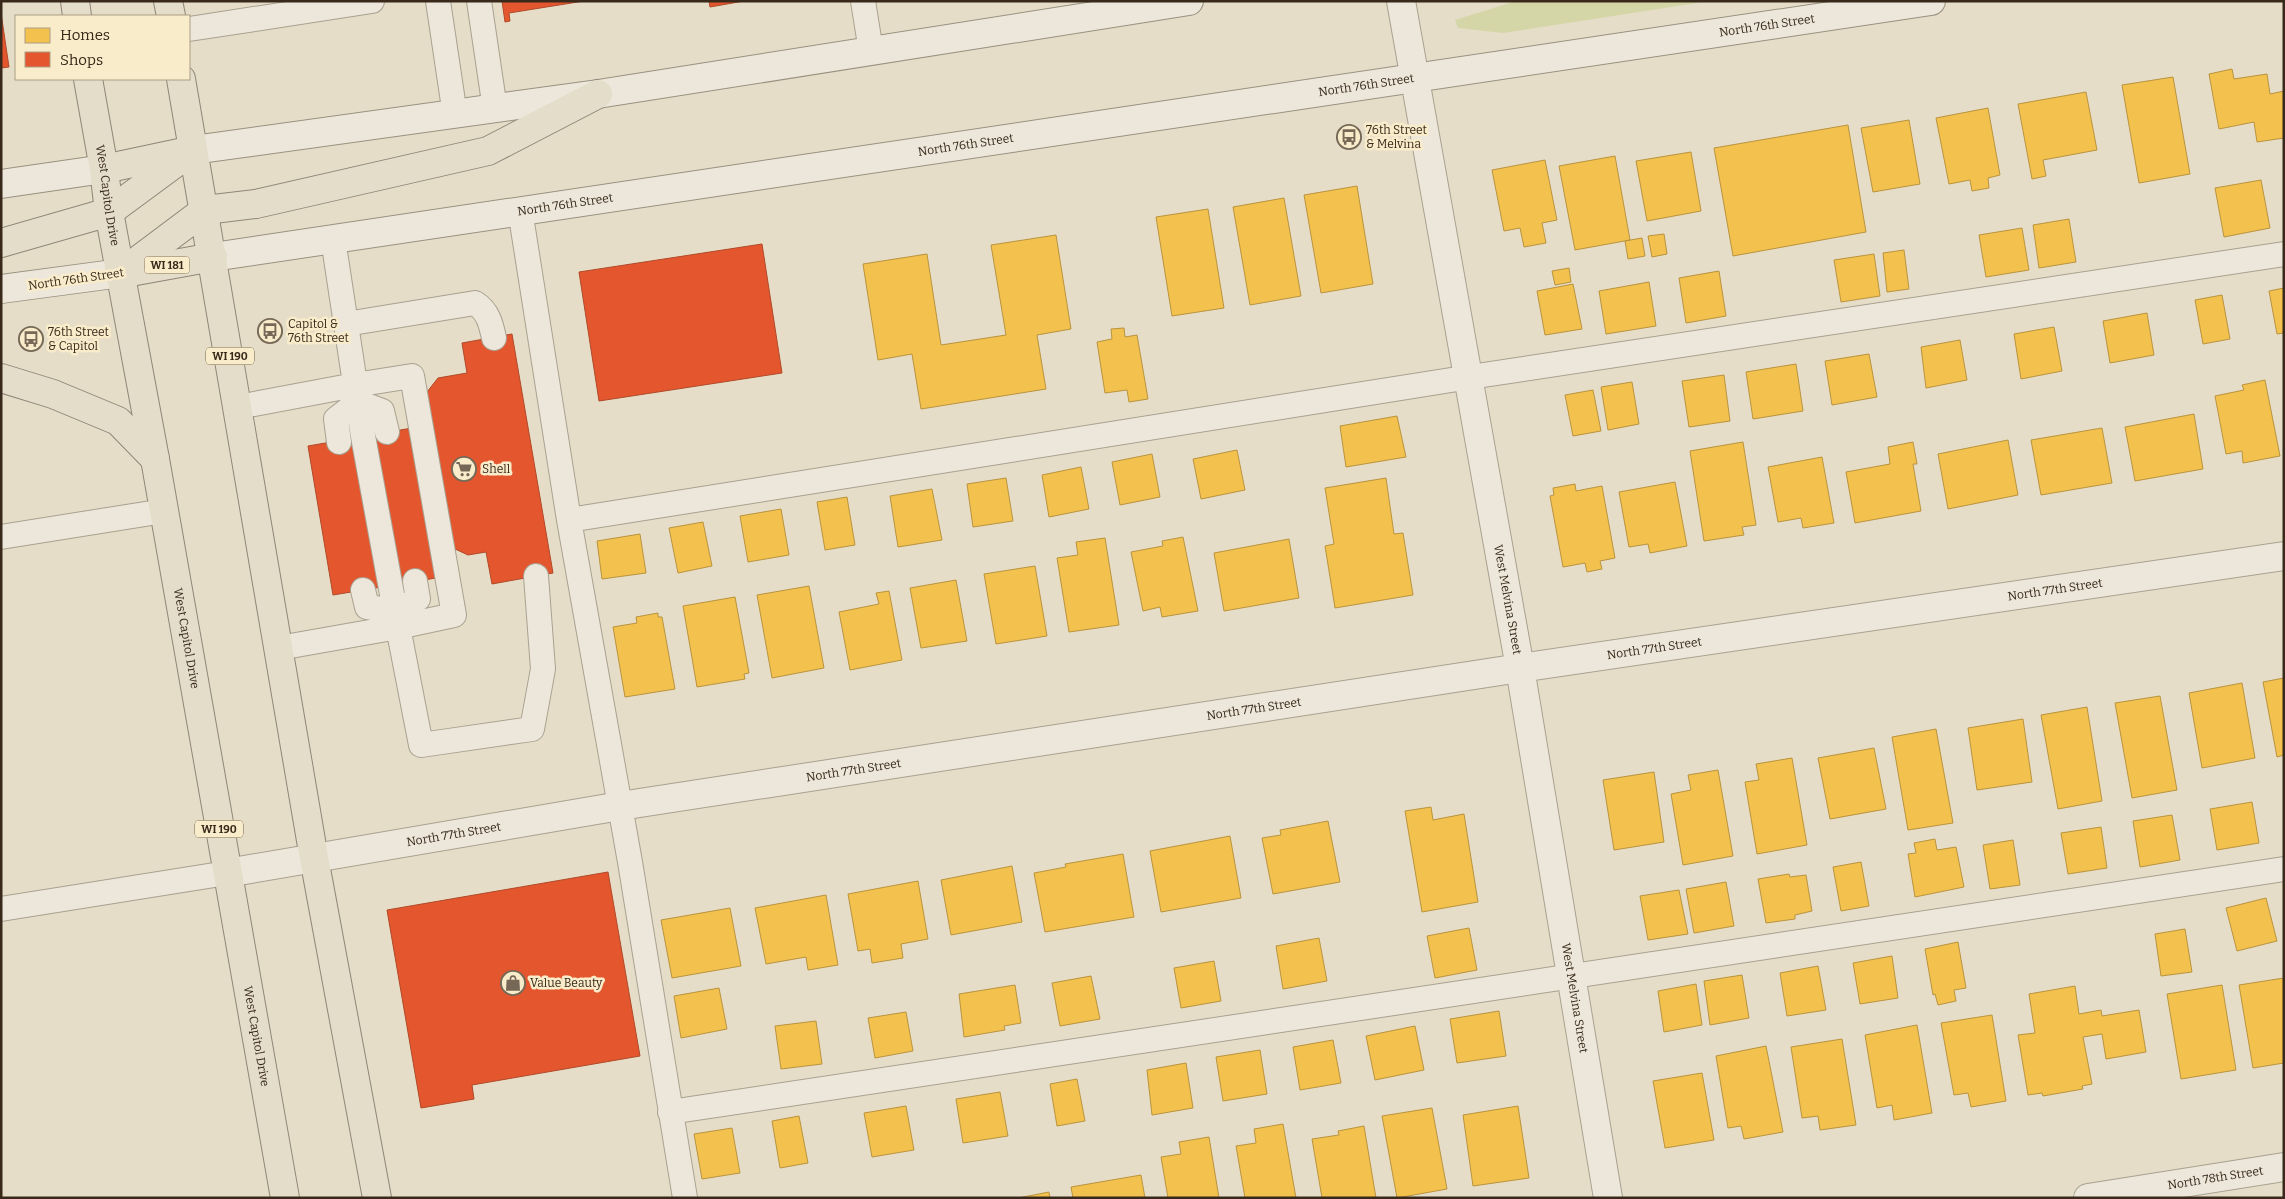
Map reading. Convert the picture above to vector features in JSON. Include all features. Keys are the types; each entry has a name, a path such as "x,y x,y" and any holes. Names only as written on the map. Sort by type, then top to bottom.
{"main road":[{"path":"75,1 77,15"},
{"path":"168,1 171,15"},
{"name":"West Capitol Drive","path":"88,80 104,168 109,212 155,459 285,1198"},
{"name":"WI 190","path":"181,80 205,210 314,858 377,1198"},
{"path":"121,273 205,210 256,204 488,150 598,94"},
{"path":"104,168 193,150"},
{"path":"1,243 109,212 193,150"},
{"name":"North 76th Street","path":"121,273 213,257"},
{"path":"1,378 53,394 118,421 155,459"}],"street":[{"path":"193,150 598,94 1189,1"},
{"name":"West Melvina Street","path":"1402,1 1470,377 1608,1198"},
{"name":"North 76th Street","path":"213,257 1931,1"},
{"path":"1,184 104,168"},
{"name":"North 76th Street","path":"1,289 121,273"},
{"name":"North 77th Street","path":"227,873 620,806 1520,668 2284,556"},
{"name":"North 78th Street","path":"2088,1198 2284,1166"}],"lane":[{"path":"190,29 258,10 372,1"},
{"path":"438,1 455,115"},
{"path":"479,1 495,109"},
{"path":"863,1 871,51"},
{"path":"520,210 569,520 620,806 685,1198"},
{"path":"333,239 357,393 421,745 532,729 543,670 536,576"},
{"path":"569,520 1470,377 2284,254"},
{"path":"346,324 475,303 482,308 491,322 494,338"},
{"path":"238,407 357,393 412,376 454,615 397,619 279,648"},
{"path":"357,393 382,410 387,432"},
{"path":"338,442 336,419 357,393"},
{"path":"1,536 164,511"},
{"path":"397,619 418,599 415,581"},
{"path":"363,590 367,606 397,619"},
{"path":"670,1112 2284,869"},
{"path":"1,909 227,873"}],"green space":[{"path":"1516,1 1710,1 1503,33 1458,28 1455,20"}],"building: Homes":[{"path":"2232,69 2234,79 2267,74 2270,94 2284,91 2284,138 2257,142 2254,122 2219,129 2209,74"},
{"path":"2173,77 2190,174 2139,183 2122,85"},
{"path":"2086,92 2097,150 2043,160 2046,176 2032,179 2018,104"},
{"path":"1988,108 2000,175 1988,178 1989,188 1972,191 1970,180 1949,184 1936,118"},
{"path":"1909,120 1920,184 1873,192 1861,128"},
{"path":"1848,125 1866,232 1733,256 1714,148"},
{"path":"1691,152 1701,211 1647,221 1636,161"},
{"path":"1615,156 1630,240 1575,250 1559,166"},
{"path":"1545,160 1557,220 1542,223 1546,243 1524,247 1520,228 1504,231 1492,170"},
{"path":"2261,180 2270,228 2224,237 2215,188"},
{"path":"1357,186 1373,284 1321,293 1304,195"},
{"path":"1284,198 1301,296 1250,305 1233,207"},
{"path":"1208,209 1224,308 1172,316 1156,217"},
{"path":"2069,219 2076,262 2039,268 2033,225"},
{"path":"2022,228 2029,270 1986,277 1979,235"},
{"path":"1664,234 1667,254 1652,257 1648,236"},
{"path":"1056,235 1071,329 1037,335 1046,389 921,409 912,354 878,360 863,264 927,254 941,345 1006,335 991,245"},
{"path":"1642,238 1645,256 1628,259 1625,241"},
{"path":"1904,250 1909,289 1887,292 1883,253"},
{"path":"1874,254 1880,296 1841,302 1834,260"},
{"path":"1569,268 1571,282 1555,285 1552,271"},
{"path":"1719,271 1726,316 1686,323 1679,278"},
{"path":"1649,282 1656,326 1606,334 1599,291"},
{"path":"1573,284 1582,329 1545,335 1537,291"},
{"path":"2284,288 2284,333 2277,334 2269,291"},
{"path":"2222,295 2230,339 2203,344 2195,300"},
{"path":"2147,313 2154,355 2110,363 2103,321"},
{"path":"2054,327 2062,371 2021,379 2014,334"},
{"path":"1124,328 1125,337 1137,335 1148,399 1129,402 1127,390 1105,393 1097,342 1112,339 1111,329"},
{"path":"1960,340 1967,380 1926,388 1921,347"},
{"path":"1869,354 1877,397 1832,405 1825,361"},
{"path":"1796,364 1803,411 1753,419 1746,372"},
{"path":"1724,375 1730,421 1689,427 1682,381"},
{"path":"2265,380 2280,456 2243,463 2242,451 2226,454 2215,396 2244,390 2242,385"},
{"path":"1632,382 1639,424 1608,430 1601,387"},
{"path":"1593,390 1601,431 1573,436 1565,395"},
{"path":"2194,414 2203,469 2135,481 2125,427"},
{"path":"1397,416 1406,457 1346,467 1340,426"},
{"path":"2102,428 2112,483 2041,495 2031,440"},
{"path":"2008,440 2018,495 1948,509 1938,454"},
{"path":"1743,442 1756,525 1742,527 1744,535 1704,541 1690,451"},
{"path":"1913,442 1917,464 1913,464 1921,511 1855,523 1846,472 1890,464 1888,447"},
{"path":"1237,450 1245,490 1201,499 1193,459"},
{"path":"1152,454 1160,497 1120,505 1112,462"},
{"path":"1822,457 1834,523 1803,528 1801,518 1778,522 1768,467"},
{"path":"1081,467 1089,509 1049,517 1042,475"},
{"path":"1006,478 1013,521 973,527 967,484"},
{"path":"1386,478 1394,534 1403,533 1413,595 1335,608 1325,546 1334,544 1325,488"},
{"path":"1675,482 1687,546 1650,553 1648,544 1629,547 1619,492"},
{"path":"1575,484 1576,491 1602,486 1615,558 1600,561 1602,569 1587,572 1585,563 1563,567 1550,496 1554,495 1553,488"},
{"path":"932,489 942,540 898,547 890,496"},
{"path":"847,497 855,545 825,550 817,502"},
{"path":"781,509 789,555 748,562 740,516"},
{"path":"703,522 712,566 678,573 669,528"},
{"path":"640,534 646,573 602,579 597,541"},
{"path":"1183,537 1198,611 1162,617 1160,607 1143,611 1131,552 1163,546 1162,541"},
{"path":"1105,538 1119,625 1069,632 1057,558 1078,555 1076,542"},
{"path":"1289,539 1299,598 1224,611 1214,553"},
{"path":"1035,566 1047,636 996,644 984,574"},
{"path":"956,580 967,641 921,648 910,588"},
{"path":"809,586 824,668 772,678 757,595"},
{"path":"889,591 902,660 850,670 839,612 879,604 876,593"},
{"path":"735,597 749,673 744,674 745,679 697,687 683,606"},
{"path":"658,613 658,617 662,617 675,689 625,697 613,627 637,623 636,617"},
{"path":"2284,678 2284,755 2277,757 2263,682"},
{"path":"2242,683 2255,758 2202,768 2189,693"},
{"path":"2160,696 2177,790 2132,798 2115,703"},
{"path":"2087,707 2102,801 2058,809 2041,715"},
{"path":"2023,719 2032,782 1977,790 1968,728"},
{"path":"1936,729 1953,823 1908,830 1892,737"},
{"path":"1874,748 1886,809 1830,819 1818,758"},
{"path":"1792,758 1807,845 1757,854 1745,782 1759,780 1756,764"},
{"path":"1718,770 1733,856 1683,865 1671,794 1691,790 1688,775"},
{"path":"1654,772 1664,842 1614,850 1603,780"},
{"path":"2252,802 2259,843 2217,850 2210,809"},
{"path":"1431,807 1433,820 1464,814 1478,902 1422,912 1405,811"},
{"path":"2172,815 2180,860 2140,867 2133,821"},
{"path":"1328,821 1340,882 1273,894 1262,838 1281,835 1280,830"},
{"path":"2101,827 2107,868 2068,874 2061,833"},
{"path":"1230,836 1241,898 1161,912 1150,851"},
{"path":"1935,839 1937,850 1956,847 1964,887 1915,897 1908,854 1916,853 1914,843"},
{"path":"2013,840 2020,885 1990,889 1983,845"},
{"path":"1123,854 1134,917 1045,932 1034,873 1066,867 1065,864"},
{"path":"1861,862 1869,906 1841,911 1833,867"},
{"path":"1012,866 1022,922 951,935 941,880"},
{"path":"1789,874 1790,877 1806,875 1812,911 1795,915 1795,919 1766,923 1758,879"},
{"path":"918,881 928,939 901,944 903,958 872,963 870,949 858,951 848,894"},
{"path":"1726,882 1734,926 1694,933 1686,889"},
{"path":"1679,890 1688,934 1648,940 1640,896"},
{"path":"826,895 838,965 808,970 806,957 766,964 755,908"},
{"path":"2266,898 2277,941 2237,951 2226,908"},
{"path":"730,908 741,966 672,978 661,920"},
{"path":"1469,928 1477,970 1435,978 1427,936"},
{"path":"2185,929 2192,972 2161,976 2155,934"},
{"path":"1319,938 1327,981 1283,989 1276,946"},
{"path":"1958,942 1966,988 1954,990 1956,1001 1938,1005 1935,994 1933,995 1925,949"},
{"path":"1892,956 1898,998 1860,1004 1853,963"},
{"path":"1214,961 1221,1001 1181,1008 1174,968"},
{"path":"1818,966 1826,1010 1787,1016 1780,973"},
{"path":"1742,975 1749,1018 1710,1025 1704,981"},
{"path":"1091,976 1100,1019 1060,1026 1052,983"},
{"path":"2284,978 2284,1063 2253,1068 2239,985"},
{"path":"1696,984 1702,1025 1664,1032 1658,991"},
{"path":"1015,985 1021,1023 1004,1026 1005,1030 964,1037 959,994"},
{"path":"2222,985 2236,1070 2181,1079 2167,994"},
{"path":"2075,986 2079,1014 2101,1010 2102,1016 2139,1010 2146,1052 2106,1059 2102,1034 2083,1037 2092,1084 2082,1086 2083,1089 2043,1096 2042,1093 2028,1095 2018,1035 2035,1033 2029,994"},
{"path":"719,988 727,1029 681,1038 674,996"},
{"path":"1499,1011 1506,1056 1457,1063 1450,1019"},
{"path":"906,1012 913,1051 875,1058 868,1018"},
{"path":"1992,1015 2006,1101 1971,1107 1968,1093 1954,1095 1941,1023"},
{"path":"816,1021 822,1064 781,1069 775,1026"},
{"path":"1917,1025 1932,1113 1894,1120 1892,1105 1877,1108 1865,1035"},
{"path":"1415,1026 1424,1070 1375,1080 1366,1036"},
{"path":"1842,1039 1856,1125 1820,1130 1818,1116 1802,1118 1791,1047"},
{"path":"1333,1040 1341,1083 1300,1090 1293,1047"},
{"path":"1766,1046 1783,1132 1744,1139 1741,1126 1728,1128 1716,1056"},
{"path":"1260,1050 1267,1094 1223,1101 1216,1057"},
{"path":"1186,1063 1193,1108 1152,1115 1147,1070"},
{"path":"1702,1073 1714,1140 1665,1148 1653,1081"},
{"path":"1077,1079 1085,1121 1057,1126 1050,1084"},
{"path":"1000,1092 1008,1136 963,1143 956,1099"},
{"path":"906,1106 914,1150 872,1157 864,1113"},
{"path":"1518,1106 1529,1178 1473,1186 1463,1115"},
{"path":"1432,1108 1447,1189 1397,1198 1382,1116"},
{"path":"799,1116 808,1163 780,1168 772,1121"},
{"path":"1283,1124 1296,1198 1245,1198 1236,1146 1256,1143 1254,1129"},
{"path":"1364,1126 1376,1198 1322,1198 1312,1139 1339,1135 1338,1131"},
{"path":"732,1128 740,1173 702,1179 694,1134"},
{"path":"1209,1137 1219,1198 1168,1198 1161,1157 1181,1154 1179,1142"},
{"path":"1141,1175 1145,1198 1073,1198 1071,1187"},
{"path":"1049,1192 1050,1198 1018,1198"}],"building: Shops":[{"path":"502,1 584,1 509,13 510,21 505,22"},
{"path":"709,1 744,1 710,7"},
{"path":"1,13 9,67 1,68"},
{"path":"762,244 782,373 599,401 579,272"},
{"path":"512,334 553,573 492,584 486,552 468,555 453,548 427,392 438,378 467,373 462,343"},
{"path":"412,428 436,578 333,595 308,446"},
{"name":"Value Beauty","path":"608,872 640,1056 472,1085 474,1099 421,1108 387,910"}],"place":[{"name":"76th Street & Melvina","path":"1349,137"},
{"name":"Capitol & 76th Street","path":"270,331"},
{"name":"76th Street & Capitol","path":"31,339"},
{"name":"Shell","path":"464,469"},
{"name":"Value Beauty","path":"513,983"}]}
